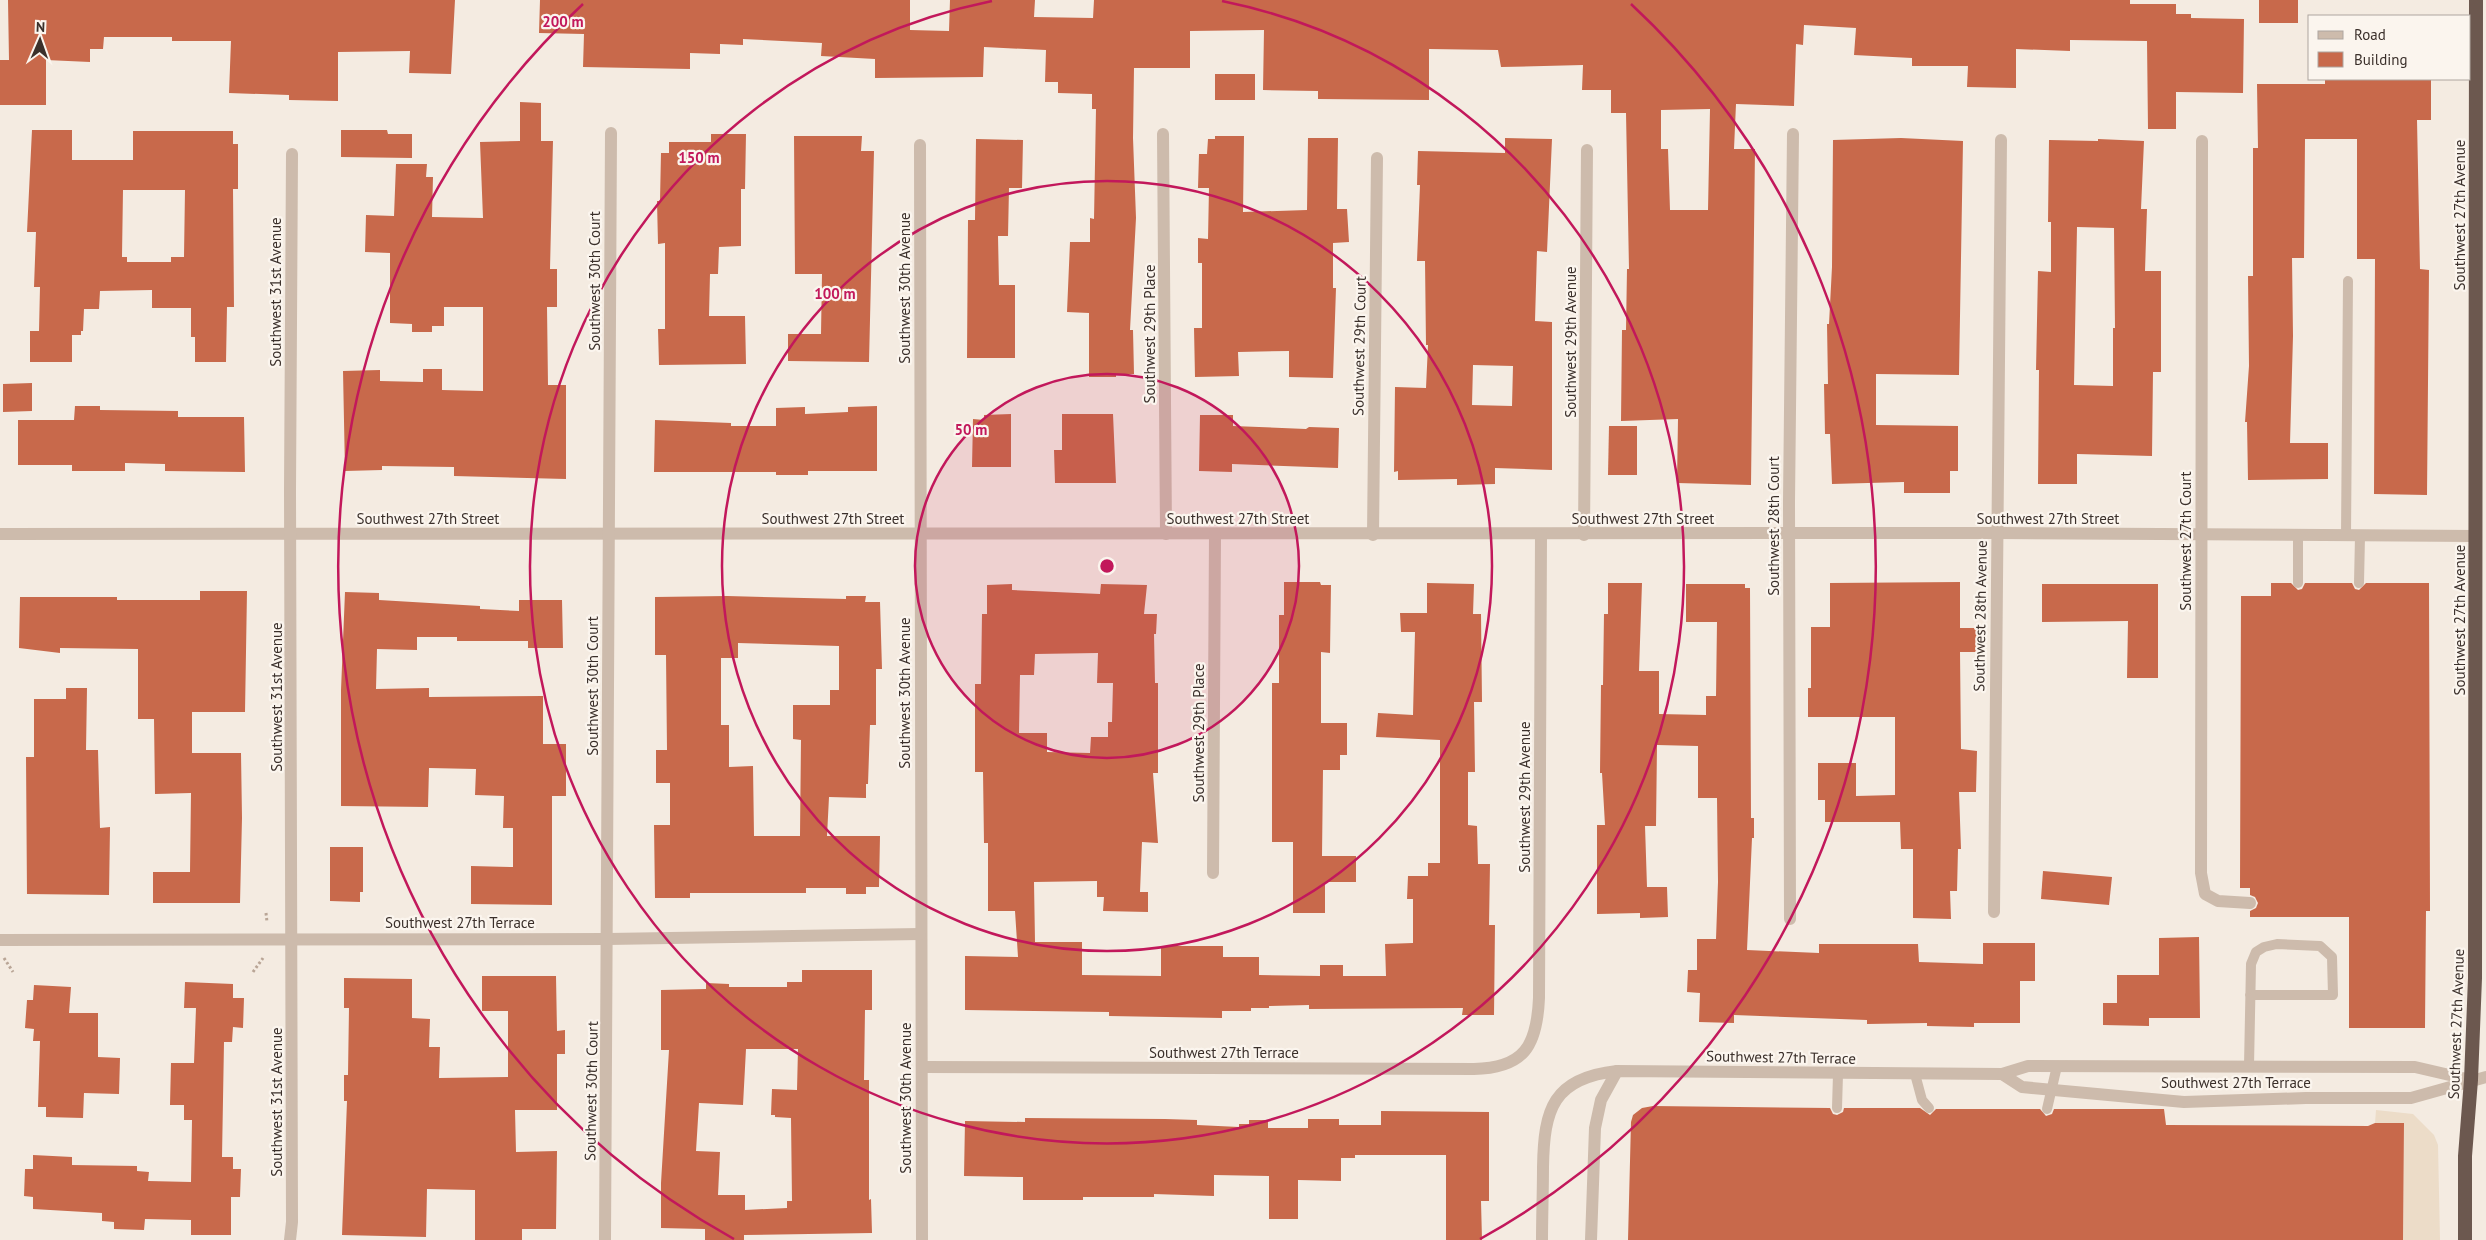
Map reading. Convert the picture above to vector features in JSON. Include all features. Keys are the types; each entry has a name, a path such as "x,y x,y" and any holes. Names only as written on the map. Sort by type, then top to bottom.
{"highway":[{"name":"Southwest 27th Avenue","path":"2465,1240 2464,1156 2471,1080 2475,978 2481,539 2481,306 2476,0"},
{"path":"2481,539 2486,526"}],"street":[{"name":"Southwest 30th Court","path":"605,1240 611,133"},
{"name":"Southwest 29th Place","path":"1163,134 1166,534"},
{"name":"Southwest 28th Court","path":"1790,918 1789,534 1793,134"},
{"name":"Southwest 28th Avenue","path":"1994,912 2001,140"},
{"name":"Southwest 27th Court","path":"2202,141 2202,885 2205,894 2218,902 2250,903"},
{"name":"Southwest 30th Avenue","path":"920,145 922,1240"},
{"name":"Southwest 29th Avenue","path":"1584,535 1587,150"},
{"name":"Southwest 31st Avenue","path":"290,1240 292,154"},
{"name":"Southwest 29th Court","path":"1373,535 1377,158"},
{"name":"Southwest 27th Street","path":"0,534 1584,535 1997,533 2298,535 2481,539"},
{"name":"Southwest 29th Place","path":"1213,873 1216,534"},
{"name":"Southwest 29th Avenue","path":"1522,1055 1532,1041 1538,1023 1539,998 1541,535"},
{"name":"Southwest 27th Terrace","path":"0,940 292,938 608,939 920,934"},
{"name":"Southwest 27th Terrace","path":"922,1067 1474,1069 1494,1068 1509,1064 1522,1055"},
{"name":"Southwest 27th Terrace","path":"1542,1240 1545,1123 1556,1100 1564,1091 1585,1077 1617,1071 2002,1074 2028,1066 2415,1067 2471,1080"},
{"path":"1591,1240 1591,1190 1595,1128 1601,1100 1617,1071"},
{"name":"Southwest 27th Terrace","path":"2002,1074 2022,1087 2184,1102 2306,1098 2411,1098 2486,1077"}],"lane":[{"path":"2346,536 2348,281"},
{"path":"2298,535 2298,583"},
{"path":"2359,583 2360,536"},
{"path":"2249,1066 2250,995 2251,964 2256,952 2264,947 2276,944 2320,946 2332,957 2333,995 2250,995"},
{"path":"2047,1109 2058,1066"},
{"path":"1837,1108 1838,1074"},
{"path":"1915,1074 1922,1100 1929,1108"}],"path":[{"path":"1,953 13,972"},
{"path":"253,972 266,954"}],"shaded area":[{"path":"2376,1110 2413,1114 2434,1135 2438,1145 2440,1240 2403,1240 2404,1124 2375,1123"}],"building":[{"path":"8,0 455,0 451,74 409,73 410,51 338,52 338,101 289,100 289,95 229,93 231,41 172,41 172,37 104,37 103,49 90,49 90,62 46,60 46,105 0,105 0,60 9,60"},
{"path":"540,0 910,0 910,30 949,31 950,0 1035,0 1034,17 1093,18 1094,0 2130,0 2130,4 2176,4 2176,14 2191,14 2191,18 2244,19 2243,93 2176,92 2176,129 2148,129 2147,41 2070,40 2070,51 2016,49 2016,88 1967,87 1968,66 1912,66 1912,58 1854,55 1856,28 1804,25 1803,45 1796,44 1794,106 1736,104 1734,149 1755,149 1751,485 1677,483 1678,419 1621,421 1622,330 1626,330 1627,269 1629,269 1626,113 1611,113 1611,90 1582,90 1583,65 1501,67 1498,50 1429,49 1429,100 1318,99 1318,91 1263,90 1264,30 1190,31 1190,68 1134,68 1133,138 1136,218 1130,330 1133,330 1134,374 1116,374 1116,377 1089,377 1089,313 1067,312 1070,242 1090,242 1090,218 1094,219 1096,109 1092,109 1092,94 1058,93 1058,82 1045,82 1046,50 984,47 983,77 875,78 875,59 821,56 822,43 743,39 743,45 720,44 720,54 690,53 690,69 583,67 584,34 539,33","holes":["1710,109 1708,210 1670,210 1668,149 1661,149 1661,110"]},
{"path":"2259,0 2298,0 2298,23 2259,23"},
{"path":"1215,74 1255,74 1255,100 1215,100"},
{"path":"2325,80 2431,80 2431,120 2417,120 2420,269 2429,270 2427,495 2374,494 2375,259 2357,259 2357,139 2305,139 2304,258 2292,258 2293,336 2290,443 2328,443 2328,479 2248,480 2247,422 2245,422 2249,366 2248,276 2253,276 2253,148 2258,148 2257,84 2325,84"},
{"path":"520,102 541,103 541,141 553,141 550,269 557,269 557,307 547,307 548,385 566,385 566,479 454,476 454,467 382,466 382,470 345,471 343,371 380,370 380,381 423,382 423,369 442,369 442,390 483,391 483,307 444,307 444,326 432,326 432,332 412,332 412,324 390,323 390,253 365,252 366,215 394,216 396,164 427,164 426,177 433,177 432,217 483,218 480,142 520,141"},
{"path":"32,130 72,130 72,160 133,160 133,131 233,131 233,144 238,144 238,189 233,189 234,307 227,307 226,362 195,362 195,337 191,337 191,308 152,308 152,290 100,291 99,309 84,309 83,331 81,331 81,335 72,335 72,362 30,362 30,331 39,331 40,287 34,287 36,232 27,232","holes":["123,190 185,190 184,257 171,257 171,262 127,262 127,257 122,257"]},
{"path":"341,130 387,130 388,134 412,134 412,158 341,157"},
{"path":"711,134 746,134 745,189 741,189 741,246 719,247 718,274 710,274 709,316 745,316 746,364 659,365 658,329 665,329 665,243 658,244 657,201 660,201 661,153 669,153 669,142 711,142"},
{"path":"794,136 862,136 861,151 874,151 869,362 788,361 788,334 821,334 822,274 795,274"},
{"path":"1215,136 1244,136 1243,212 1307,210 1308,138 1338,138 1337,209 1347,209 1349,242 1333,243 1333,288 1336,288 1333,378 1289,377 1289,351 1238,352 1239,376 1195,377 1194,328 1202,328 1202,263 1198,263 1198,238 1208,239 1209,188 1198,188 1199,154 1207,154 1208,139 1215,139"},
{"path":"1505,138 1552,139 1547,252 1537,251 1535,321 1552,322 1552,470 1495,468 1495,484 1457,485 1457,479 1398,480 1398,471 1394,472 1395,387 1426,388 1428,345 1426,345 1425,261 1417,261 1420,185 1417,185 1418,151 1505,153","holes":["1473,365 1513,366 1512,406 1472,405"]},
{"path":"1901,138 1963,141 1959,375 1876,374 1876,425 1958,426 1958,471 1950,471 1950,493 1904,493 1904,482 1832,484 1830,434 1825,434 1824,384 1828,384 1827,324 1829,324 1832,267 1833,140"},
{"path":"976,139 1023,140 1022,188 1009,188 1008,236 998,236 999,285 1015,285 1015,358 967,358 968,220 975,220"},
{"path":"2098,139 2144,141 2141,209 2147,209 2145,271 2161,271 2161,372 2153,372 2152,456 2077,454 2077,484 2038,484 2039,370 2036,370 2038,271 2051,272 2051,222 2048,222 2049,140 2098,141","holes":["2077,227 2114,228 2115,328 2113,328 2113,386 2074,385"]},
{"path":"32,383 32,411 3,412 3,384"},
{"path":"75,406 100,406 100,410 178,411 178,417 244,417 245,472 165,471 165,464 125,463 125,471 72,471 72,465 18,465 18,420 74,420"},
{"path":"877,406 877,471 808,471 808,475 776,475 776,472 654,472 655,420 731,423 731,426 776,426 776,408 805,407 805,414 848,412 848,407"},
{"path":"1011,414 1011,467 972,467 973,419 984,420 984,415"},
{"path":"1062,414 1113,414 1116,483 1055,483 1054,450 1062,450"},
{"path":"1200,415 1233,415 1233,426 1306,429 1309,427 1339,428 1338,468 1232,464 1232,472 1199,471"},
{"path":"1609,426 1637,426 1637,475 1608,475"},
{"path":"1284,582 1320,582 1321,585 1331,585 1330,653 1321,652 1321,723 1347,723 1347,755 1340,755 1340,770 1323,770 1322,856 1356,856 1356,882 1325,882 1325,913 1293,913 1293,842 1272,842 1272,683 1279,683 1279,615 1284,615"},
{"path":"1960,582 1960,628 1977,628 1977,652 1960,652 1961,749 1977,751 1976,792 1959,792 1961,849 1958,849 1957,891 1950,891 1951,919 1913,918 1913,849 1901,849 1900,822 1825,822 1825,800 1818,800 1818,763 1856,763 1856,796 1895,795 1895,717 1808,717 1808,688 1811,688 1811,627 1830,627 1830,583"},
{"path":"1427,583 1474,584 1473,614 1481,614 1482,702 1474,702 1475,772 1468,772 1468,825 1477,826 1478,864 1490,864 1489,925 1495,925 1494,1015 1462,1015 1463,1008 1309,1009 1309,1005 1269,1006 1269,1008 1251,1008 1251,1011 1222,1011 1222,1018 1109,1016 1109,1012 965,1010 965,956 1018,957 1015,911 988,911 988,843 984,843 983,772 975,772 975,684 981,684 982,614 987,614 987,585 1012,584 1012,590 1100,594 1101,584 1147,585 1144,614 1157,614 1156,634 1154,634 1155,683 1158,683 1158,773 1153,773 1158,843 1142,842 1140,892 1148,892 1148,912 1103,911 1104,897 1097,897 1097,881 1034,882 1035,942 1082,942 1082,975 1161,976 1161,946 1223,946 1223,957 1259,957 1259,975 1320,976 1320,965 1343,965 1343,976 1386,976 1385,944 1413,943 1413,899 1407,899 1408,876 1428,876 1428,863 1440,863 1440,740 1376,737 1378,713 1413,715 1415,632 1401,632 1400,613 1427,613","holes":["1098,653 1097,683 1113,683 1112,722 1108,722 1108,737 1091,737 1090,753 1047,752 1047,733 1019,733 1020,675 1034,675 1035,654"]},
{"path":"1608,583 1642,583 1639,671 1659,671 1659,714 1706,715 1706,696 1716,696 1717,622 1686,622 1686,584 1745,584 1745,588 1750,588 1751,818 1754,818 1754,838 1752,838 1747,950 1819,953 1819,944 1918,944 1919,962 1983,964 1983,943 2035,943 2035,981 2020,981 2020,1023 1974,1023 1974,1027 1927,1026 1927,1023 1867,1024 1867,1020 1734,1015 1734,1023 1699,1022 1700,993 1687,992 1688,970 1697,970 1697,939 1716,939 1718,882 1717,798 1698,798 1698,746 1657,745 1656,826 1645,826 1647,887 1667,887 1668,917 1640,918 1640,913 1597,914 1597,825 1605,825 1602,773 1600,773 1601,685 1603,685 1604,614 1608,614"},
{"path":"2271,583 2291,583 2298,590 2302,589 2305,583 2352,583 2355,589 2359,590 2366,583 2429,583 2430,911 2426,911 2425,1028 2349,1028 2349,917 2250,917 2250,911 2256,908 2258,903 2255,897 2250,895 2250,888 2240,888 2241,596 2271,596"},
{"path":"2042,584 2158,584 2158,678 2127,678 2128,621 2042,622"},
{"path":"200,591 247,591 245,712 192,712 192,753 241,753 240,903 153,903 153,872 190,872 191,793 155,794 154,719 138,719 138,649 60,648 60,653 19,648 20,597 117,597 117,600 200,600"},
{"path":"345,592 379,593 379,600 480,606 480,609 519,611 519,600 562,600 563,648 528,648 528,641 457,641 457,637 417,637 417,650 377,649 376,689 429,688 429,697 543,696 543,744 566,744 566,796 552,796 552,905 471,904 471,866 513,867 513,828 503,828 504,796 475,795 476,769 429,768 428,807 341,806 341,690"},
{"path":"727,596 846,599 846,596 866,596 865,602 880,602 882,669 876,669 876,725 870,725 866,798 829,797 827,836 880,836 879,887 866,887 866,894 846,894 846,888 806,888 806,893 690,893 690,898 655,898 654,825 670,825 670,783 656,783 656,750 667,750 666,655 655,655 655,597","holes":["738,643 839,646 839,690 830,690 830,705 793,705 793,739 801,740 800,836 754,836 753,766 729,767 729,725 721,725 721,658 738,658"]},
{"path":"66,688 87,688 86,750 98,750 100,828 110,827 109,895 27,894 26,757 34,757 34,699 66,699"},
{"path":"330,847 363,847 363,892 360,892 360,902 330,901"},
{"path":"2043,871 2112,877 2109,905 2041,899"},
{"path":"2199,937 2200,1018 2149,1018 2149,1026 2103,1025 2103,1003 2117,1003 2117,975 2159,975 2159,938"},
{"path":"802,970 872,970 872,1010 865,1010 864,1080 869,1080 869,1200 871,1199 872,1233 744,1235 744,1240 705,1240 705,1229 661,1228 661,1183 669,1050 661,1050 661,990 706,989 706,983 729,984 729,987 787,987 787,982 802,982","holes":["746,1049 798,1049 797,1090 772,1089 771,1115 791,1118 792,1201 787,1201 787,1208 745,1210 745,1195 718,1195 720,1152 696,1151 699,1103 743,1105"]},
{"path":"482,976 556,976 557,1031 565,1030 565,1054 557,1054 557,1110 515,1110 516,1152 557,1151 556,1229 522,1229 522,1240 475,1240 475,1190 427,1189 426,1237 342,1235 347,1101 344,1101 344,1075 348,1075 349,1008 344,1008 344,978 412,979 412,1018 430,1019 429,1047 440,1047 439,1078 508,1077 508,1011 482,1011"},
{"path":"185,982 233,984 233,998 244,998 243,1028 233,1027 232,1042 224,1042 222,1157 233,1157 233,1169 241,1169 240,1197 231,1197 231,1235 191,1235 191,1220 145,1219 144,1230 114,1229 114,1222 102,1221 102,1213 33,1209 33,1197 24,1196 25,1169 33,1169 33,1155 72,1157 72,1165 137,1166 137,1171 149,1172 148,1181 191,1182 192,1120 184,1120 184,1105 170,1105 171,1063 194,1063 196,1008 184,1008"},
{"path":"34,985 71,987 69,1013 98,1013 98,1057 120,1058 119,1094 84,1093 83,1118 46,1117 46,1107 38,1107 40,1041 33,1041 34,1029 25,1028 27,1000 33,1000"},
{"path":"1653,1106 1830,1108 1833,1114 1837,1115 1843,1112 1844,1108 1920,1108 1930,1115 1936,1109 2040,1109 2046,1116 2052,1114 2054,1109 2164,1109 2166,1125 2368,1126 2375,1123 2404,1123 2403,1240 1628,1240 1631,1122 1633,1115 1642,1108"},
{"path":"1381,1111 1489,1112 1489,1201 1481,1201 1482,1240 1446,1240 1446,1155 1355,1155 1355,1158 1341,1158 1341,1181 1298,1180 1298,1219 1269,1219 1269,1176 1214,1175 1214,1196 1154,1194 1154,1197 1083,1197 1083,1200 1023,1200 1023,1177 964,1176 965,1121 1025,1122 1025,1118 1165,1119 1197,1120 1197,1125 1239,1127 1239,1124 1249,1124 1249,1120 1268,1120 1268,1128 1308,1128 1308,1119 1339,1119 1339,1125 1381,1125"}]}
